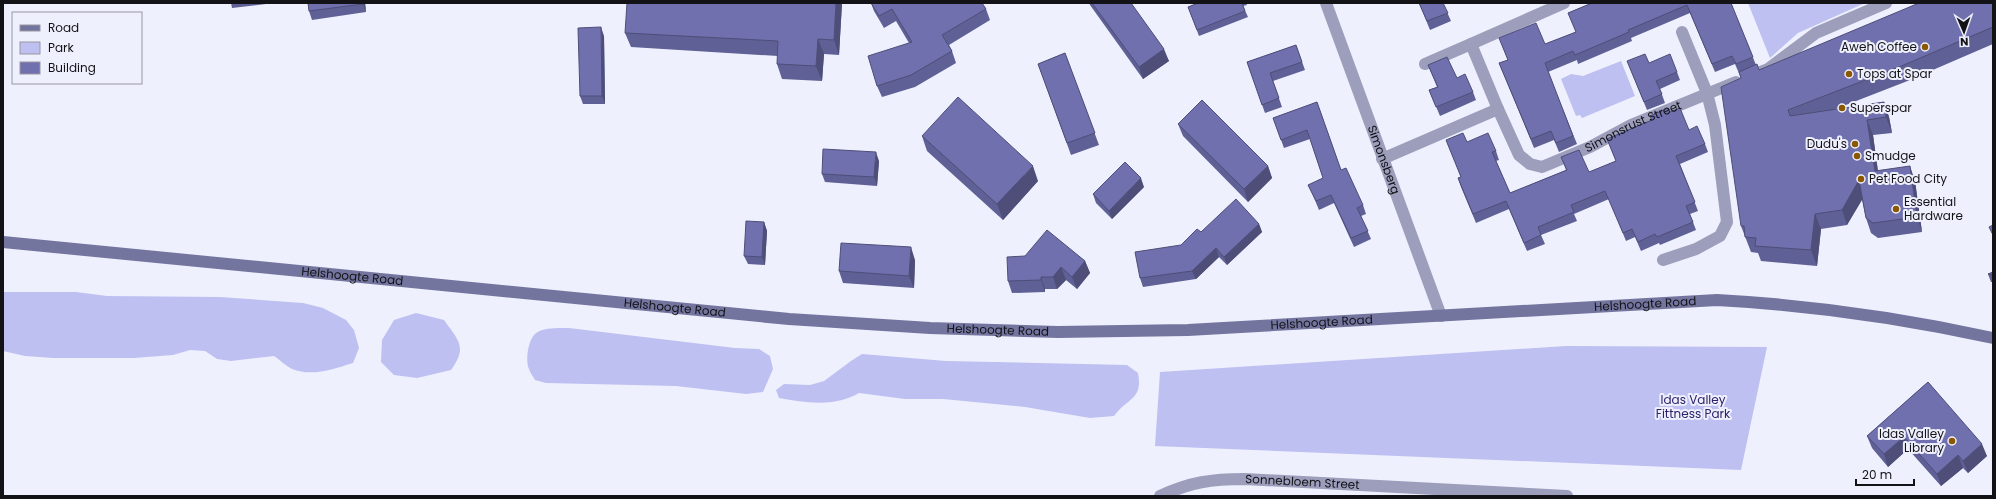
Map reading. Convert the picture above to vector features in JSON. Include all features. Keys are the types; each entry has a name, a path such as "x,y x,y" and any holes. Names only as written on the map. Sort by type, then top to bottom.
{"main road":[{"name":"Helshoogte Road","path":"3,242 789,319 930,328 1058,332 1188,330 1717,300 1773,303 1829,310 1945,327 1993,338"}],"street":[{"name":"Simonsberg","path":"1326,3 1382,159 1441,316"},
{"path":"1425,64 1564,3"},
{"name":"Simonsrust Street","path":"1472,44 1498,110 1519,155 1530,164 1542,167 1590,147 1631,125 1768,69 1816,32 1886,3"},
{"path":"1663,260 1696,249 1720,236 1727,222 1715,125 1707,93 1682,32"},
{"path":"1382,159 1498,110"},
{"name":"Sonnebloem Street","path":"1160,496 1180,487 1211,479 1245,479 1482,494 1567,496"}],"green space":[{"path":"1748,3 1865,3 1798,33 1770,58"},
{"path":"1621,61 1635,96 1582,118 1580,115 1576,116 1561,79 1571,74 1583,76"},
{"path":"3,292 76,292 107,296 220,297 303,303 323,308 346,320 354,330 359,348 353,363 331,370 315,372 292,369 274,356 231,361 217,359 205,351 190,350 173,355 134,358 53,358 25,356 3,351"},
{"path":"416,313 444,320 457,339 460,349 459,355 451,370 417,378 394,375 381,362 382,340 394,320"},
{"path":"552,328 569,328 735,348 759,349 770,356 773,369 763,392 746,394 676,386 546,383 535,380 529,370 527,361 529,345 533,336 540,331"},
{"name":"Idas Valley Fittness Park","path":"1566,346 1767,347 1741,470 1155,446 1160,372"},
{"path":"862,354 946,361 1127,365 1138,373 1139,382 1133,398 1114,416 1090,418 1025,407 943,399 905,399 859,393 840,400 820,403 779,398 776,390 784,384 810,385 824,381"}],"building":[{"path":"308,3 363,3 363,4 309,11"},
{"path":"627,3 836,3 834,40 818,39 816,66 777,64 778,41 625,33"},
{"path":"871,3 982,3 986,9 942,35 952,51 911,75 877,86 868,56 912,42 892,9 879,16"},
{"path":"1092,3 1131,3 1164,49 1139,67"},
{"path":"1198,3 1242,3 1245,11 1197,30 1188,7"},
{"path":"1419,3 1443,3 1448,13 1427,21"},
{"path":"1592,3 1731,3 1753,57 1736,64 1732,56 1712,64 1687,5 1628,30 1629,32 1575,55 1573,51 1545,63 1573,136 1556,143 1551,131 1531,139 1499,63 1508,60 1499,38 1536,23 1545,44 1576,32 1568,13"},
{"path":"1919,3 1993,3 1993,27 1899,67 1788,110 1790,116 1884,102 1886,117 1867,120 1875,171 1910,166 1917,217 1873,223 1866,218 1859,180 1842,210 1815,214 1811,250 1755,246 1756,238 1745,237 1744,226 1741,226 1721,87 1741,78 1739,72 1757,64 1759,70"},
{"path":"601,27 602,96 580,96 578,28"},
{"path":"1296,45 1302,62 1270,73 1279,98 1262,105 1247,62"},
{"path":"1065,53 1095,133 1067,143 1038,64"},
{"path":"1645,54 1649,63 1670,54 1677,72 1656,81 1662,94 1644,102 1627,61"},
{"path":"1447,57 1457,78 1465,74 1473,92 1436,107 1429,90 1438,87 1428,65"},
{"path":"958,97 1033,166 997,204 922,136"},
{"path":"1202,100 1268,166 1244,189 1178,124"},
{"path":"1317,102 1341,170 1346,168 1363,205 1357,208 1368,231 1351,238 1331,195 1316,201 1308,185 1323,178 1307,130 1281,140 1273,118"},
{"path":"1668,108 1670,112 1680,108 1689,130 1697,126 1705,144 1676,156 1695,202 1686,206 1693,222 1657,237 1655,234 1638,242 1632,229 1623,233 1605,191 1571,205 1574,212 1538,227 1541,235 1524,243 1506,201 1473,214 1458,178 1461,177 1446,140 1463,133 1467,142 1488,133 1496,151 1492,152 1510,193 1567,170 1561,157 1579,150 1589,172 1616,161 1607,139 1652,120 1650,116"},
{"path":"823,149 876,152 874,177 822,174"},
{"path":"1125,162 1141,178 1109,211 1093,194"},
{"path":"1236,199 1259,224 1224,257 1216,248 1192,271 1140,278 1135,252 1181,245 1197,229 1201,232"},
{"path":"746,221 764,222 762,257 744,256"},
{"path":"1993,225 1993,235 1989,227"},
{"path":"1047,230 1085,261 1072,277 1061,267 1053,277 1041,277 1041,280 1008,281 1007,257 1025,256"},
{"path":"841,243 911,247 909,276 839,271"},
{"name":"Idas Valley Library","path":"1928,382 1982,444 1963,461 1958,455 1937,474 1904,437 1884,454 1867,436"}],"place":[{"name":"Aweh Coffee","path":"1925,47"},
{"name":"Tops at Spar","path":"1849,74"},
{"name":"Superspar","path":"1842,108"},
{"name":"Dudu's","path":"1855,144"},
{"name":"Smudge","path":"1857,156"},
{"name":"Pet Food City","path":"1861,179"},
{"name":"Essential Hardware","path":"1896,209"},
{"name":"Idas Valley Library","path":"1952,441"}]}
